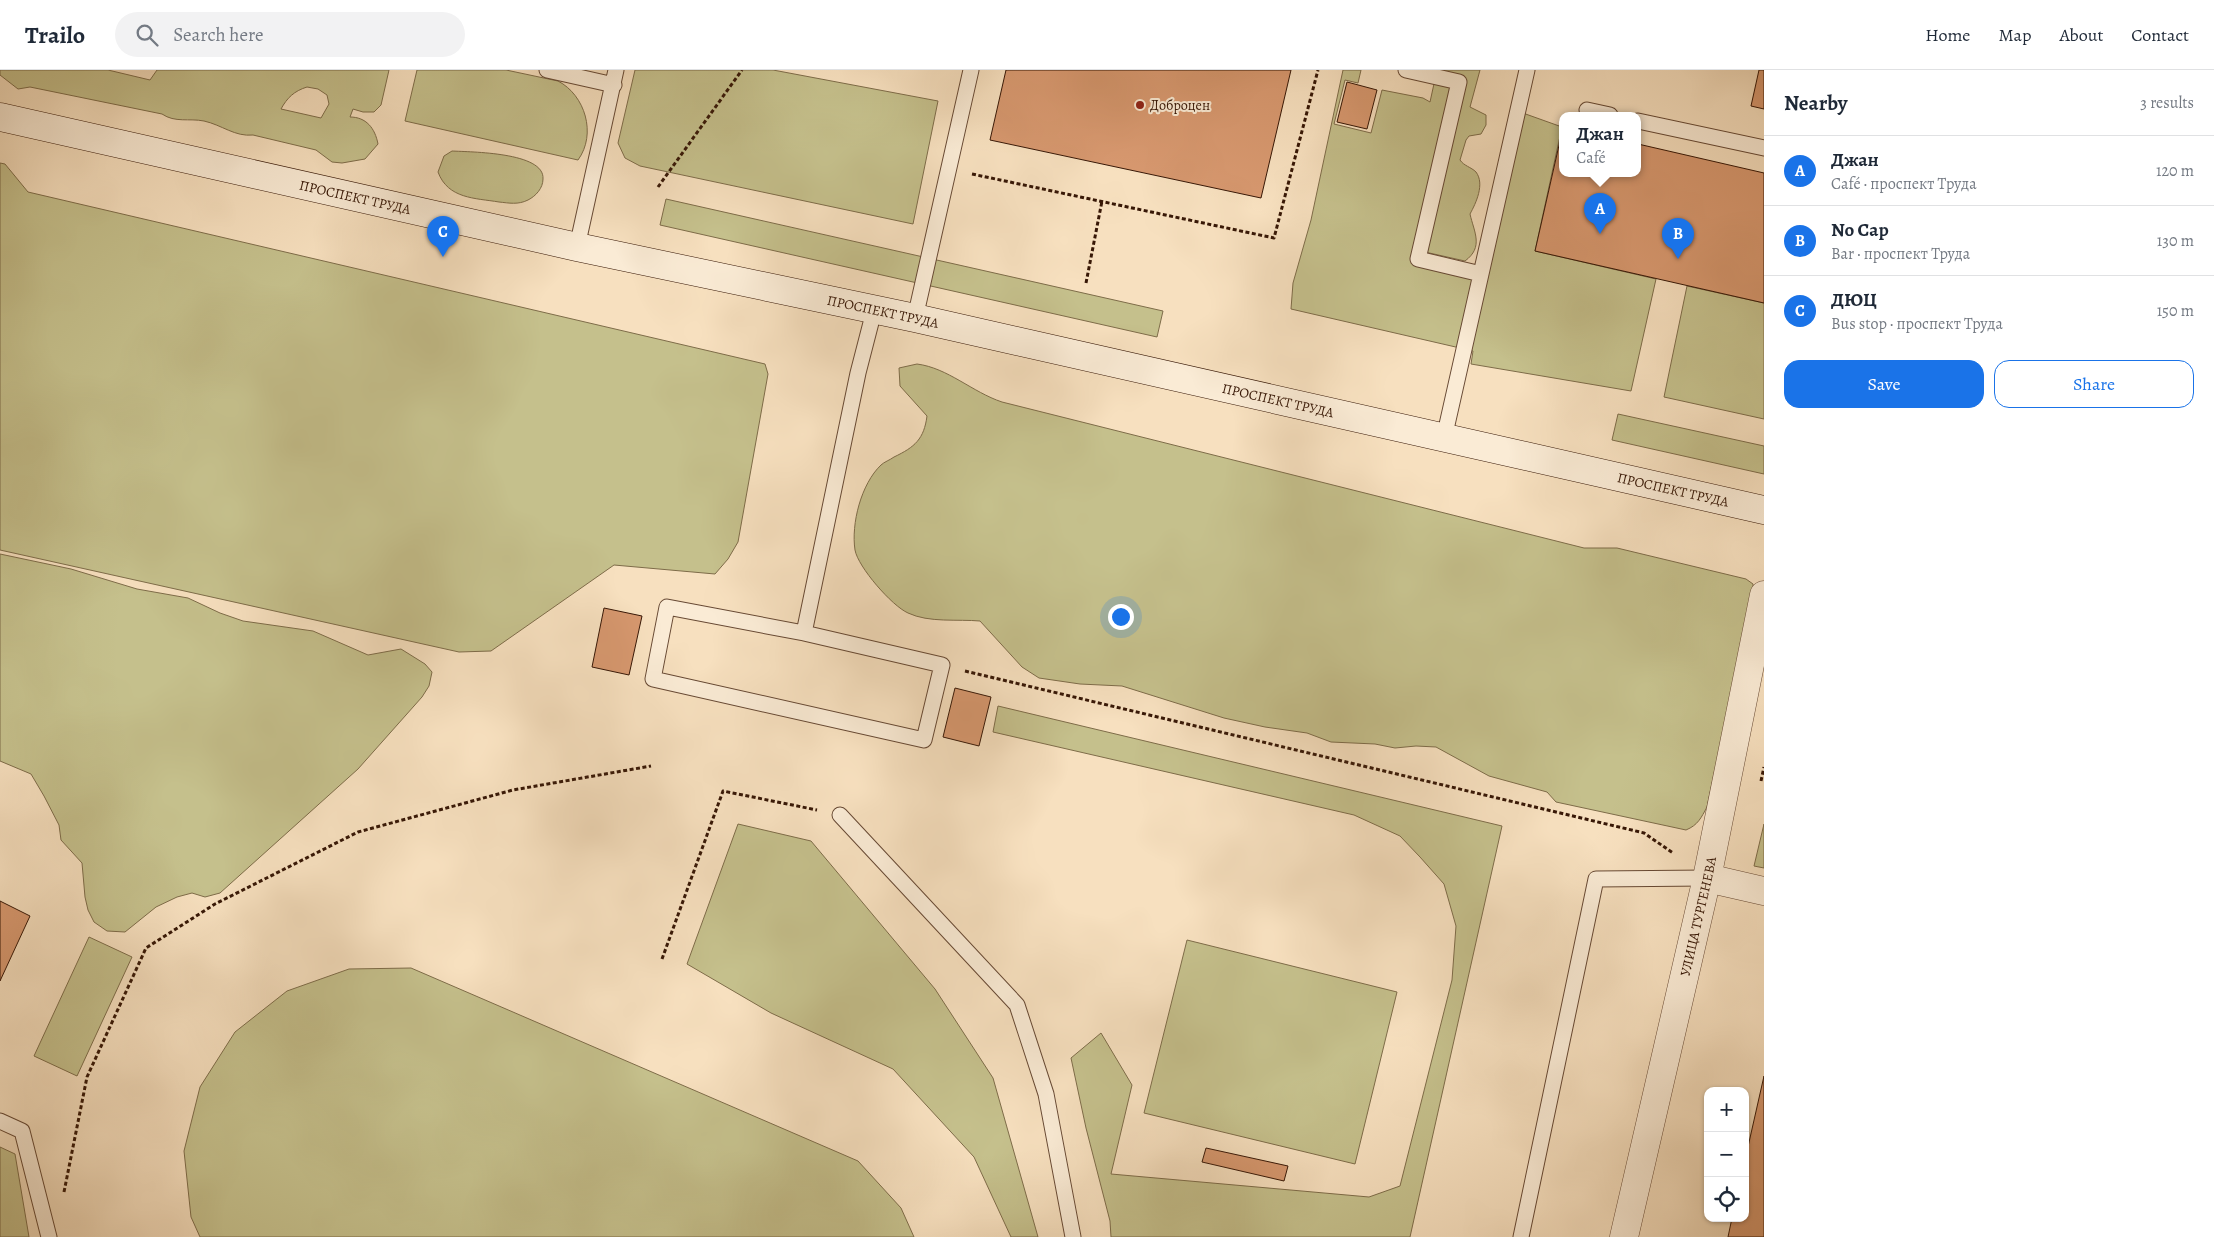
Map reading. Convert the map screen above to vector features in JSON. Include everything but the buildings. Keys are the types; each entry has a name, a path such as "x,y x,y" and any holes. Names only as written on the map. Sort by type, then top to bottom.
{"main road":[{"name":"ПРОСПЕКТ ТРУДА","path":"0,117 577,247 874,311 915,318 1764,510"},
{"name":"УЛИЦА ТУРГЕНЕВА","path":"1624,1237 1707,878 1764,595"},
{"path":"1707,878 1764,891"}],"lane":[{"path":"547,70 615,77 577,247"},
{"path":"915,318 971,70"},
{"path":"1406,70 1459,82 1418,259 1481,274"},
{"path":"1444,438 1526,70"},
{"path":"1587,110 1596,112"},
{"path":"1641,122 1764,148"},
{"path":"804,633 858,373 874,311"},
{"path":"668,607 804,633 942,665 924,740 653,679 668,607"},
{"path":"840,815 1017,1005 1046,1094 1073,1237"},
{"path":"1521,1237 1596,879 1707,878"},
{"path":"0,1121 22,1131 49,1237"}],"path":[{"path":"658,187 742,70"},
{"path":"949,169 1274,238 1318,70"},
{"path":"1086,283 1102,201"},
{"path":"942,665 1644,833 1707,878"},
{"path":"63,1199 87,1077 146,948 215,904 358,832 513,790 651,766"},
{"path":"1760,786 1764,766"},
{"path":"662,960 723,791 840,815"}],"shaded area":[{"path":"0,70 108,70 150,80 157,70 389,70 381,105 374,112 363,112 353,109 350,117 361,119 369,124 375,133 378,144 365,159 342,163 332,162 316,150 253,135 234,133 204,121 177,119 162,114 30,87 18,89 0,75","holes":["307,87 318,89 327,95 329,104 321,118 281,109 288,98 298,91"]},
{"path":"417,70 506,70 558,81 567,87 581,105 587,127 587,139 584,150 578,160 405,121"},
{"path":"635,70 773,70 938,101 913,224 640,166 625,158 618,143"},
{"path":"1343,70 1361,70 1358,83 1345,80 1334,124 1371,133 1382,90 1423,98 1430,102 1437,70 1480,70 1470,107 1486,115 1486,125 1481,134 1469,136 1466,140 1460,160 1476,172 1480,182 1477,199 1470,214 1476,245 1471,256 1465,261 1425,252 1417,262 1484,275 1520,112 1559,126 1559,141 1535,251 1656,279 1631,391 1471,364 1473,351 1291,309 1293,283 1311,220"},
{"path":"452,151 505,155 532,163 540,170 543,179 542,186 531,198 517,203 463,196 448,188 438,172 444,156"},
{"path":"0,163 5,164 28,192 765,364 768,374 738,542 728,559 715,574 614,565 491,651 459,652 0,550"},
{"path":"666,199 1163,311 1157,337 660,225"},
{"path":"1687,286 1764,303 1764,419 1664,397"},
{"path":"917,364 939,370 1002,402 1584,548 1617,548 1746,579 1753,584 1753,593 1707,807 1703,815 1686,830 1556,802 1547,792 1489,776 1436,747 1395,748 1375,744 1331,742 1307,733 1265,727 1224,718 1122,686 1080,684 1039,678 1022,667 980,621 925,618 901,609 893,603 862,566 857,557 854,540 859,505 874,473 882,464 913,446 924,431 927,416 900,386 899,368"},
{"path":"1618,414 1764,446 1764,474 1612,440"},
{"path":"0,554 71,569 137,589 188,598 243,621 313,631 368,655 401,649 425,664 432,672 429,686 422,697 358,769 220,893 205,897 192,893 177,897 156,907 125,932 107,931 94,922 88,910 82,863 61,840 59,825 31,774 0,761"},
{"path":"998,706 1502,826 1410,1237 1111,1237 1110,1221 1086,1128 1071,1058 1101,1033 1132,1085 1111,1174 1369,1197 1400,1186 1452,980 1456,926 1444,884 1400,836 1354,815 993,732"},
{"path":"738,824 811,841 935,989 993,1078 1038,1237 1011,1237 974,1157 893,1069 771,1013 687,964"},
{"path":"1764,824 1764,868 1754,866"},
{"path":"89,937 132,957 77,1076 34,1056"},
{"path":"1187,940 1397,992 1355,1164 1144,1113"},
{"path":"411,968 858,1161 901,1208 914,1237 200,1237 191,1217 184,1151 200,1087 235,1032 287,991 349,969"},
{"path":"0,1147 15,1154 29,1237 0,1237"}],"place":[{"name":"Доброцен","path":"1140,105"},
{"name":"Джан","path":"1600,234"},
{"name":"ДЮЦ","path":"443,257"},
{"name":"No Cap","path":"1678,259"}]}
